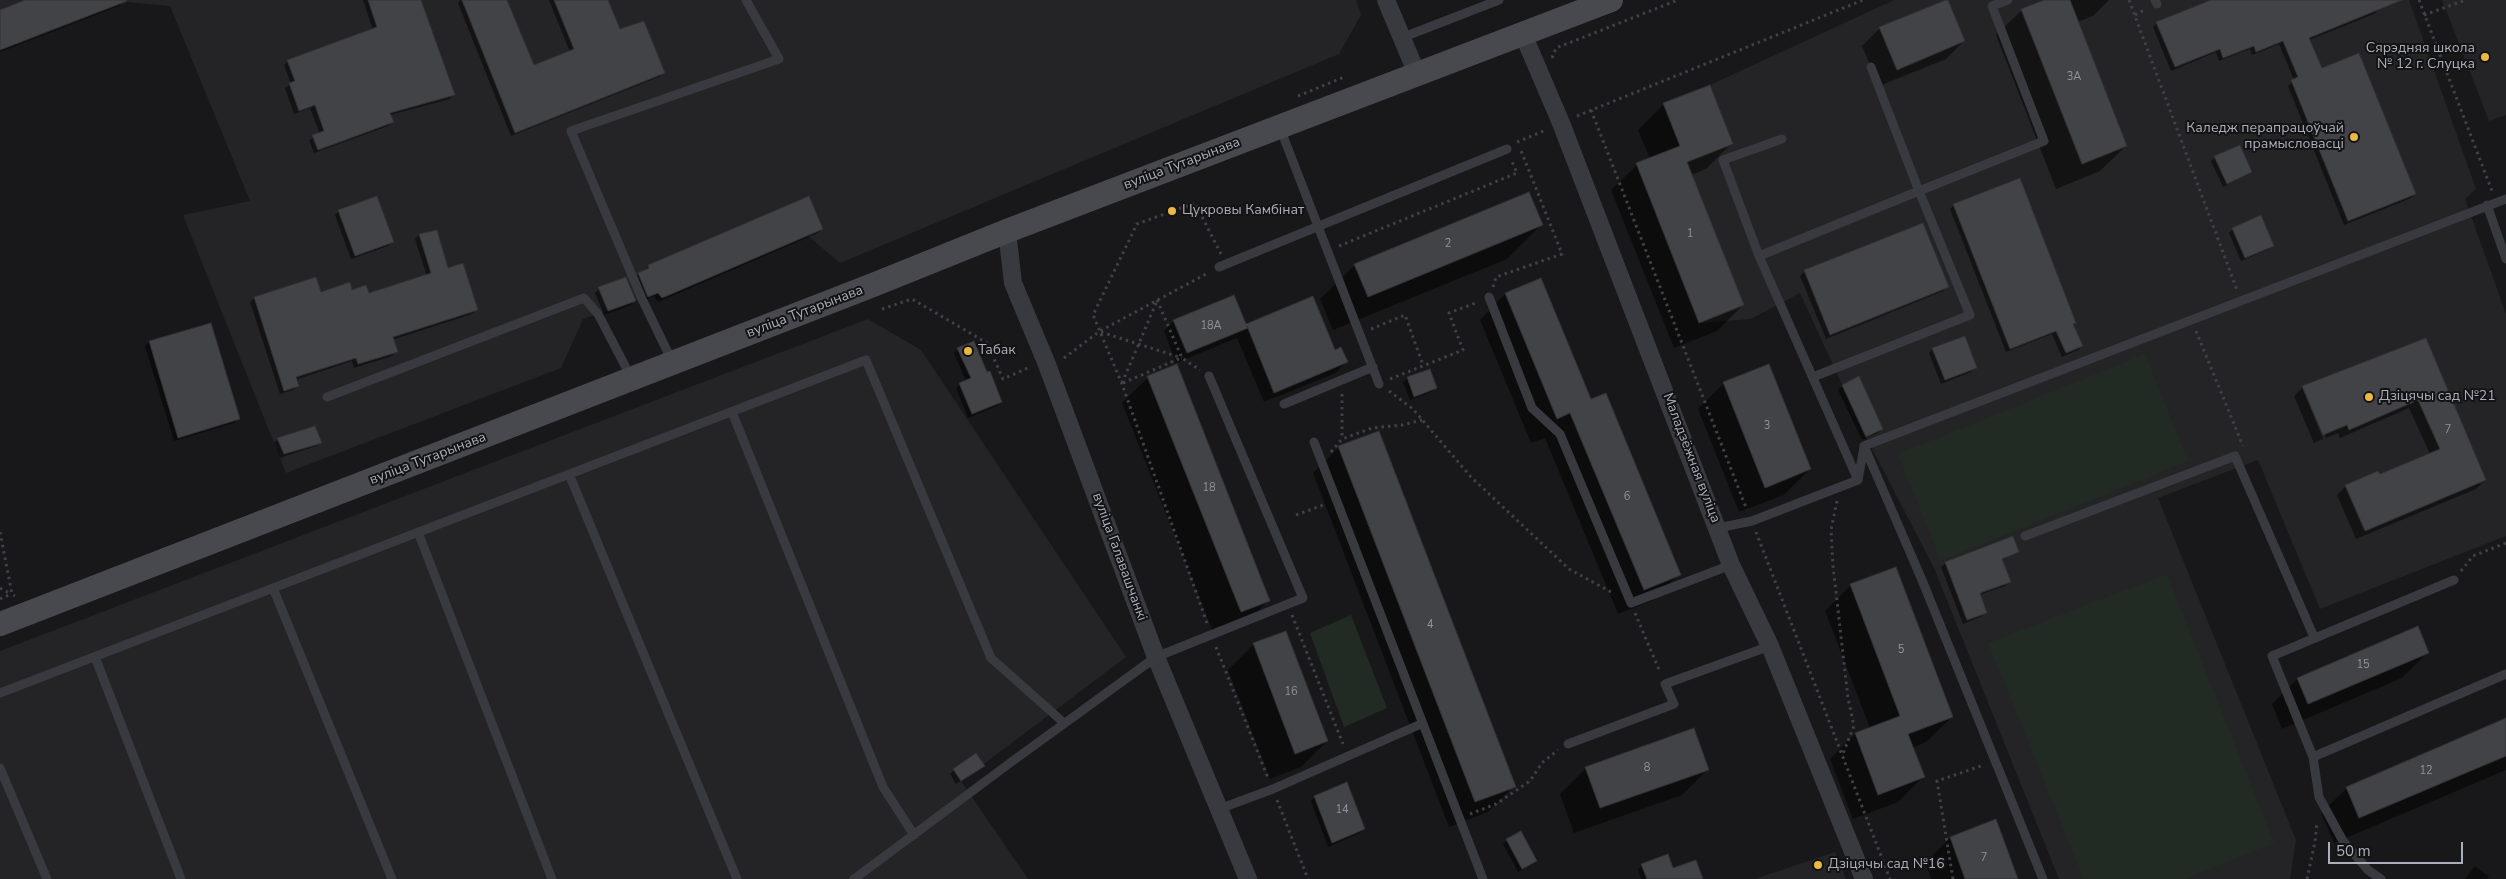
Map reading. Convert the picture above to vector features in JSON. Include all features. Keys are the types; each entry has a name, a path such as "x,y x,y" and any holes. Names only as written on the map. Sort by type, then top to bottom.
{"street":[{"path":"1386,0 1417,74"},
{"name":"вуліца Тутарынава","path":"0,624 673,363 1007,231 1611,0"},
{"name":"Маладзёжная вуліца","path":"1524,34 1556,125 1718,528 1731,565 1770,646 1864,879"},
{"name":"вуліца Галавашчанкі","path":"1007,231 1013,283 1046,362 1156,658 1248,879"}],"lane":[{"path":"673,363 642,299 570,131 778,59 746,0"},
{"path":"1401,38 1499,0"},
{"path":"1759,256 2044,141 1992,6 2008,0"},
{"path":"1813,378 1970,315 1871,67"},
{"path":"1280,127 1380,384"},
{"path":"1782,139 1722,160 1759,256 1858,480"},
{"path":"1222,265 1507,149"},
{"path":"1864,446 2506,199"},
{"path":"2487,205 2506,259"},
{"path":"1489,297 1532,408 1560,434 1631,603 1731,565"},
{"path":"327,397 584,298 598,314 632,379"},
{"path":"0,693 866,360 991,658 1064,723"},
{"path":"1284,404 1373,367"},
{"path":"854,879 1064,723 1156,658 1302,598 1209,376"},
{"path":"732,412 883,787 914,835"},
{"path":"1314,442 1421,724 1461,818 1483,879"},
{"path":"1858,480 1864,446"},
{"path":"1864,446 1996,761 2043,879"},
{"path":"2025,536 2235,456 2314,637"},
{"path":"569,474 737,879"},
{"path":"1718,528 1752,521 1858,480"},
{"path":"418,532 552,879"},
{"path":"2381,879 2368,870 2343,840 2319,797 2313,757 2272,656 2454,580"},
{"path":"273,588 392,879"},
{"path":"1568,744 1674,704 1665,684 1770,646"},
{"path":"95,657 181,879"},
{"path":"2313,757 2506,674"},
{"path":"1218,809 1273,789 1421,724"},
{"path":"0,768 47,879"}],"path":[{"path":"1550,65 1556,48 1678,0"},
{"path":"1665,684 1631,603 1569,569 1471,477 1413,409 1380,384 1463,350 1449,313 1489,297 1496,277 1562,254 1518,142 1591,110 1863,0"},
{"path":"2129,0 2241,301"},
{"path":"2419,0 2497,202"},
{"path":"2424,15 2466,0"},
{"path":"1591,110 1890,879"},
{"path":"1336,247 1517,173 1507,149"},
{"path":"1064,358 1100,332 1222,265 1195,203 1137,224 1093,314 1100,332 1122,384 1211,635 1308,879"},
{"path":"882,309 912,299 987,342 1002,379 1030,367"},
{"path":"1122,384 1157,300"},
{"path":"1157,300 1182,358"},
{"path":"1368,330 1405,315 1423,365"},
{"path":"1100,332 1182,358 1209,376"},
{"path":"1122,384 1182,358"},
{"path":"1342,380 1342,439 1372,428 1402,425 1422,420"},
{"path":"1837,489 1836,511 1831,530 1833,566 1848,698 1854,726 1842,757"},
{"path":"1299,514 1336,501"},
{"path":"0,532 12,594"},
{"path":"2454,580 2473,556 2506,542"},
{"path":"0,588 37,611"},
{"path":"0,599 12,594"},
{"path":"1288,605 1348,757"},
{"path":"1461,818 1496,804 1530,782 1542,763 1568,744"},
{"path":"1953,879 1937,781 1996,761"},
{"path":"2307,879 2316,842 2319,797"}],"shaded area":[{"path":"0,0 1356,0 1361,15 1339,54 840,263 808,236 662,298 658,293 583,319 561,368 286,473 183,215 250,201 170,6 127,2 0,51"},
{"path":"1894,0 2409,0 2476,189 2465,199 2506,314 2506,536 2320,609 2258,460 2158,498 2296,840 2290,879 2059,879 1934,568 1866,437 1800,293 1751,319 1699,323 1636,163 1680,146 1663,103 1710,85"},
{"name":"Сярэдняя школа № 12 г. Слуцка","path":"2442,0 2506,0 2506,115 2489,121"},
{"path":"868,319 921,350 1126,657 961,781 1028,879 0,879 0,651"},
{"path":"2145,354 2188,461 1941,561 1898,454"},
{"path":"2167,574 2274,843 2184,879 2084,879 1988,643"},
{"path":"1351,615 1387,708 1344,727 1310,633"},
{"name":"Дзіцячы сад №16","path":"1835,852 1846,879 1755,879"}],"building":[{"path":"25,0 127,1 0,50 0,10"},
{"path":"368,0 421,0 455,95 390,113 394,122 318,150 312,135 324,131 315,105 299,111 289,83 295,81 287,60 377,27"},
{"path":"462,0 507,0 534,65 574,49 554,0 608,0 620,29 644,21 665,73 515,133"},
{"path":"1948,0 1965,41 1897,70 1879,27"},
{"path":"2044,0 2070,0 2127,146 2082,164 2021,9"},
{"name":"Каледж перапрацоўчай прамысловасці","path":"2211,0 2402,0 2309,38 2322,68 2359,53 2416,194 2348,221 2291,80 2298,77 2283,41 2256,52 2254,46 2223,58 2220,49 2175,67 2156,22"},
{"path":"1710,85 1733,144 1687,162 1744,305 1699,323 1636,163 1680,146 1663,103"},
{"path":"2240,145 2252,172 2227,184 2214,156"},
{"path":"2020,178 2076,323 2073,324 2083,346 2066,353 2056,331 2010,349 1953,204"},
{"path":"1529,192 1543,225 1368,297 1354,264"},
{"path":"377,196 394,242 355,256 338,210"},
{"path":"809,196 823,229 662,298 658,293 648,297 638,273 649,268 648,265"},
{"path":"2261,215 2274,246 2245,258 2232,228"},
{"path":"1923,223 1949,287 1830,335 1804,270"},
{"path":"437,230 448,268 463,263 478,310 393,337 398,352 358,364 356,358 296,377 299,386 284,391 254,297 316,277 321,292 350,282 352,290 366,285 369,293 431,273 419,234"},
{"path":"626,277 636,301 608,311 598,287"},
{"path":"1541,278 1591,399 1606,393 1681,575 1644,590 1570,413 1557,419 1505,293"},
{"path":"1234,295 1246,324 1313,296 1335,350 1341,347 1348,362 1274,393 1248,328 1187,353 1173,320"},
{"path":"211,323 240,419 178,438 149,341"},
{"path":"1965,336 1977,368 1945,380 1932,348"},
{"path":"2426,338 2486,480 2365,531 2345,485 2378,471 2380,474 2440,449 2418,400 2349,430 2347,425 2323,435 2302,386"},
{"path":"974,341 987,372 990,371 1002,402 972,414 959,383 971,378 957,348"},
{"path":"1177,364 1270,601 1241,612 1147,376"},
{"path":"1769,364 1811,469 1765,488 1723,382"},
{"path":"1430,369 1437,388 1414,397 1407,377"},
{"path":"1859,376 1883,429 1866,437 1842,385"},
{"path":"315,426 322,443 284,454 277,438"},
{"path":"1379,431 1516,787 1475,802 1338,446"},
{"path":"2013,536 2019,552 2002,559 2011,582 1980,593 1987,613 1967,620 1945,562"},
{"path":"1896,567 1953,717 1908,734 1925,777 1878,795 1855,733 1900,716 1850,584"},
{"path":"2418,626 2429,653 2308,704 2297,678"},
{"path":"1286,631 1328,741 1295,754 1253,643"},
{"path":"2506,718 2506,756 2359,818 2346,787"},
{"path":"1694,728 1709,770 1600,808 1585,767"},
{"path":"976,753 985,766 961,781 953,769"},
{"path":"1347,782 1365,829 1332,843 1314,796"},
{"path":"1996,819 2018,879 1965,879 1950,837"},
{"path":"1521,831 1537,861 1522,869 1506,839"},
{"path":"1668,854 1673,868 1696,860 1703,879 1647,879 1641,864"}],"place":[{"name":"Сярэдняя школа № 12 г. Слуцка","path":"2485,57"},
{"name":"Каледж перапрацоўчай прамысловасці","path":"2354,137"},
{"name":"Цукровы Камбінат","path":"1172,211"},
{"name":"Табак","path":"968,351"},
{"name":"Дзіцячы сад №21","path":"2369,397"},
{"name":"Дзіцячы сад №16","path":"1818,865"}]}
